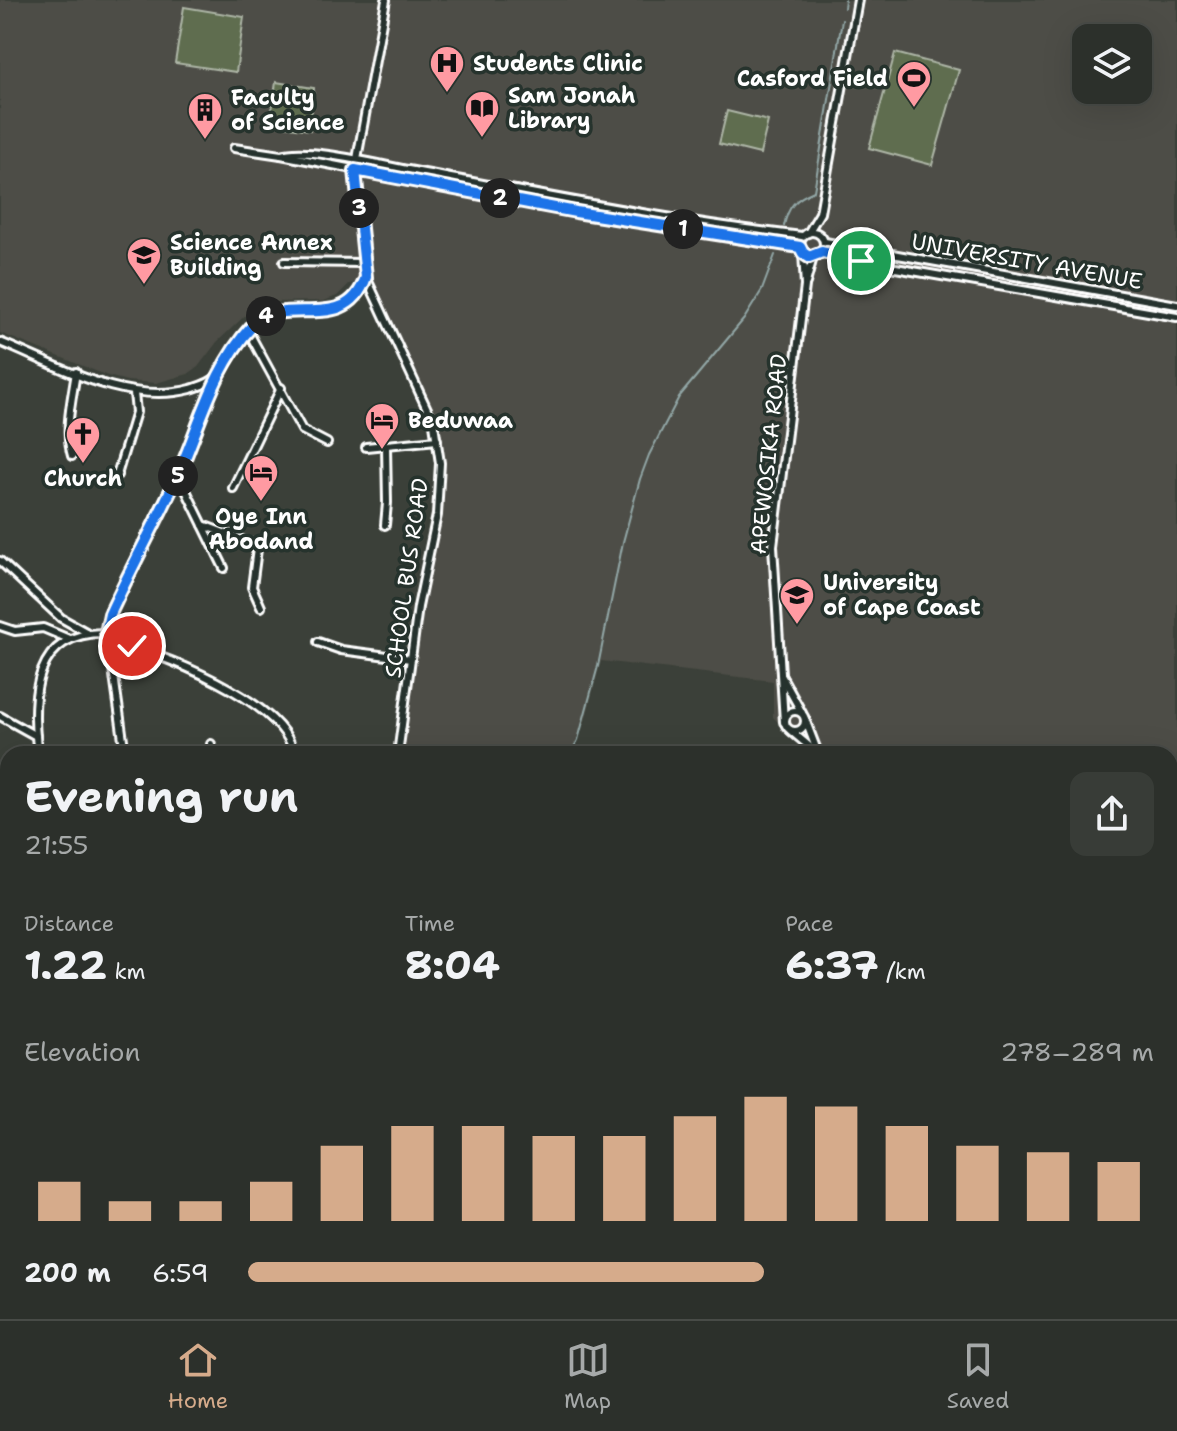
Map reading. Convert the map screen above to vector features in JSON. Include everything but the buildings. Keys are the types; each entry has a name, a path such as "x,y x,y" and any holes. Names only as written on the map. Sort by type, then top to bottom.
{"street":[{"name":"SCHOOL BUS ROAD","path":"386,0 355,170 364,263 366,277 423,400 437,440 440,463 437,515 399,746"},
{"path":"805,286 813,257 822,252 825,242 819,234 820,213 858,0"},
{"path":"234,148 576,212 802,250 813,257"},
{"path":"281,155 299,153 357,159 579,201 805,235 819,234"},
{"path":"805,286 802,250 805,235 820,213"},
{"name":"UNIVERSITY AVENUE","path":"825,242 1177,305"},
{"name":"UNIVERSITY AVENUE","path":"822,252 884,266 1177,317"},
{"path":"284,262 364,263"},
{"path":"124,746 108,636 110,614 178,474 217,378 248,331 264,317 279,313 327,312 355,297 366,277"},
{"name":"APEWOSIKA ROAD","path":"784,722 773,546 805,286"},
{"path":"248,331 302,430 327,443"},
{"path":"0,342 134,393 171,394 217,378"},
{"path":"72,456 69,446 70,408 76,372"},
{"path":"233,488 281,388"},
{"path":"117,475 136,412 134,393"},
{"path":"366,447 437,440"},
{"path":"385,525 386,445"},
{"path":"178,474 224,568"},
{"path":"203,525 255,545 252,587 261,607"},
{"path":"0,561 61,618 86,632 108,636 205,675 254,705 273,721 291,746"},
{"path":"0,626 15,631 43,628 69,639"},
{"path":"37,746 36,693 43,664 69,639 86,632"},
{"path":"318,642 341,650 411,659"},
{"name":"APEWOSIKA ROAD","path":"781,674 804,716 815,746"},
{"path":"798,711 804,716 802,728 791,731 784,722 790,712 798,711"},
{"path":"0,716 36,736"},
{"name":"APEWOSIKA ROAD","path":"791,731 809,746"}],"shaded area":[{"name":"University of Cape Coast","path":"0,0 1177,0 1177,746 801,746 773,717 773,681 601,661 585,721 574,746 397,746 422,592 439,431 368,281 349,284 337,296 324,301 274,302 251,310 188,374 156,383 127,381 0,333"}],"green space":[{"path":"184,7 244,17 236,72 175,63"},
{"name":"Casford Field","path":"895,53 959,70 932,165 869,148"},
{"path":"276,82 314,88 310,130 270,124"},
{"path":"727,111 768,121 760,154 719,144"}],"waterway":[{"path":"844,8 845,0"},
{"path":"784,226 793,204 814,191 842,20"},
{"path":"575,746 598,666 623,542 649,455 679,397 744,319 762,290 775,255"}],"place":[{"name":"Students Clinic","path":"447,94"},
{"name":"Casford Field","path":"914,109"},
{"name":"Sam Jonah Library","path":"482,139"},
{"name":"Faculty of Science","path":"205,141"},
{"name":"Science Annex Building","path":"144,286"},
{"name":"Beduwaa","path":"382,451"},
{"name":"Church","path":"83,465"},
{"name":"Oye Inn Abodand","path":"261,503"},
{"name":"University of Cape Coast","path":"797,626"}],"route":[{"path":"132,646 109,640 106,633 110,614 178,474 217,378 235,349 254,323 264,317 279,313 327,312 342,306 362,289 366,277 355,170 576,212 800,247 809,257 822,252 861,261"}]}
